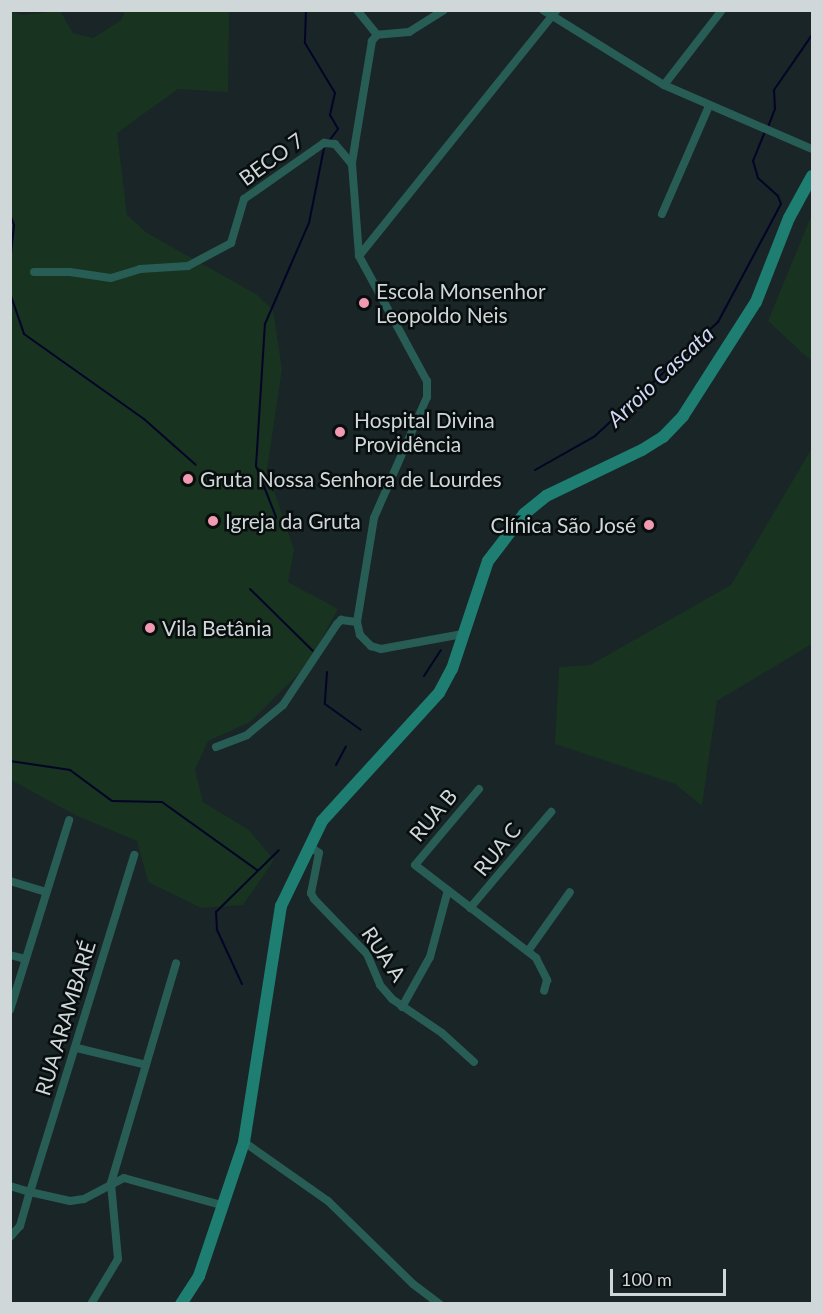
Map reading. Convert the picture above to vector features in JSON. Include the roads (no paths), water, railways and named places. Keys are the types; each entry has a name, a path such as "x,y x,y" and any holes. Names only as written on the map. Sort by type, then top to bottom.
{"main road":[{"path":"181,1304 199,1276 244,1142 277,924 289,886 309,846 331,811 414,726 439,693 452,669 488,561 524,514 546,496 642,450 663,437 683,416 756,302 789,218 813,176"}],"street":[{"path":"357,10 377,35"},
{"path":"444,10 409,32 377,35 372,41 352,164 359,256 427,381 427,397 374,518 357,622 360,635 371,646 381,649 463,634"},
{"path":"543,10 555,13 664,85 813,149"},
{"path":"664,85 722,10"},
{"path":"359,256 555,13"},
{"path":"662,214 709,106"},
{"name":"BECO 7","path":"34,272 70,272 111,278 140,269 188,266 231,243 244,199 324,143 335,144 352,164"},
{"path":"216,747 248,735 283,705 337,624 341,620 357,622"},
{"name":"RUA B","path":"448,890 415,865 479,789"},
{"name":"RUA C","path":"470,908 551,812"},
{"path":"10,1010 69,820"},
{"name":"RUA A","path":"309,846 319,853 311,893 367,954 380,985 402,1007 442,1034 474,1062"},
{"name":"RUA ARAMBARÉ","path":"10,1237 20,1226 134,855"},
{"path":"10,881 46,892"},
{"path":"402,1007 430,957 448,890 528,951 543,966 547,980 544,991"},
{"path":"528,951 570,892"},
{"path":"10,955 25,959"},
{"path":"91,1304 103,1290 118,1259 111,1183 176,963"},
{"path":"76,1048 146,1065"},
{"path":"244,1142 321,1195 413,1284 440,1304"},
{"path":"10,1186 70,1201 84,1198 124,1178 136,1179 224,1206"}],"waterway":[{"path":"306,10 305,43 335,93 330,115 338,129 329,141"},
{"name":"Arroio Cascata","path":"768,127 775,109 774,90 812,35"},
{"name":"Arroio Cascata","path":"535,470 595,436 718,322 781,204 778,196 758,178 753,161 765,132"},
{"path":"272,529 276,517 256,466 265,324 309,223 324,148"},
{"path":"10,214 14,225 10,261"},
{"path":"10,293 24,334 144,419 196,465"},
{"path":"250,589 313,651"},
{"name":"Arroio Cascata","path":"424,676 441,650"},
{"path":"327,672 325,704 361,730"},
{"name":"Arroio Cascata","path":"336,765 346,746"},
{"path":"10,761 70,770 112,801 162,802 257,870"},
{"name":"Arroio Cascata","path":"242,984 217,930 216,912 279,850"}],"place":[{"name":"Escola Monsenhor Leopoldo Neis","path":"364,303"},
{"name":"Hospital Divina Providência","path":"340,432"},
{"name":"Gruta Nossa Senhora de Lourdes","path":"188,479"},
{"name":"Igreja da Gruta","path":"213,521"},
{"name":"Clínica São José","path":"649,525"},
{"name":"Vila Betânia","path":"150,628"}]}
